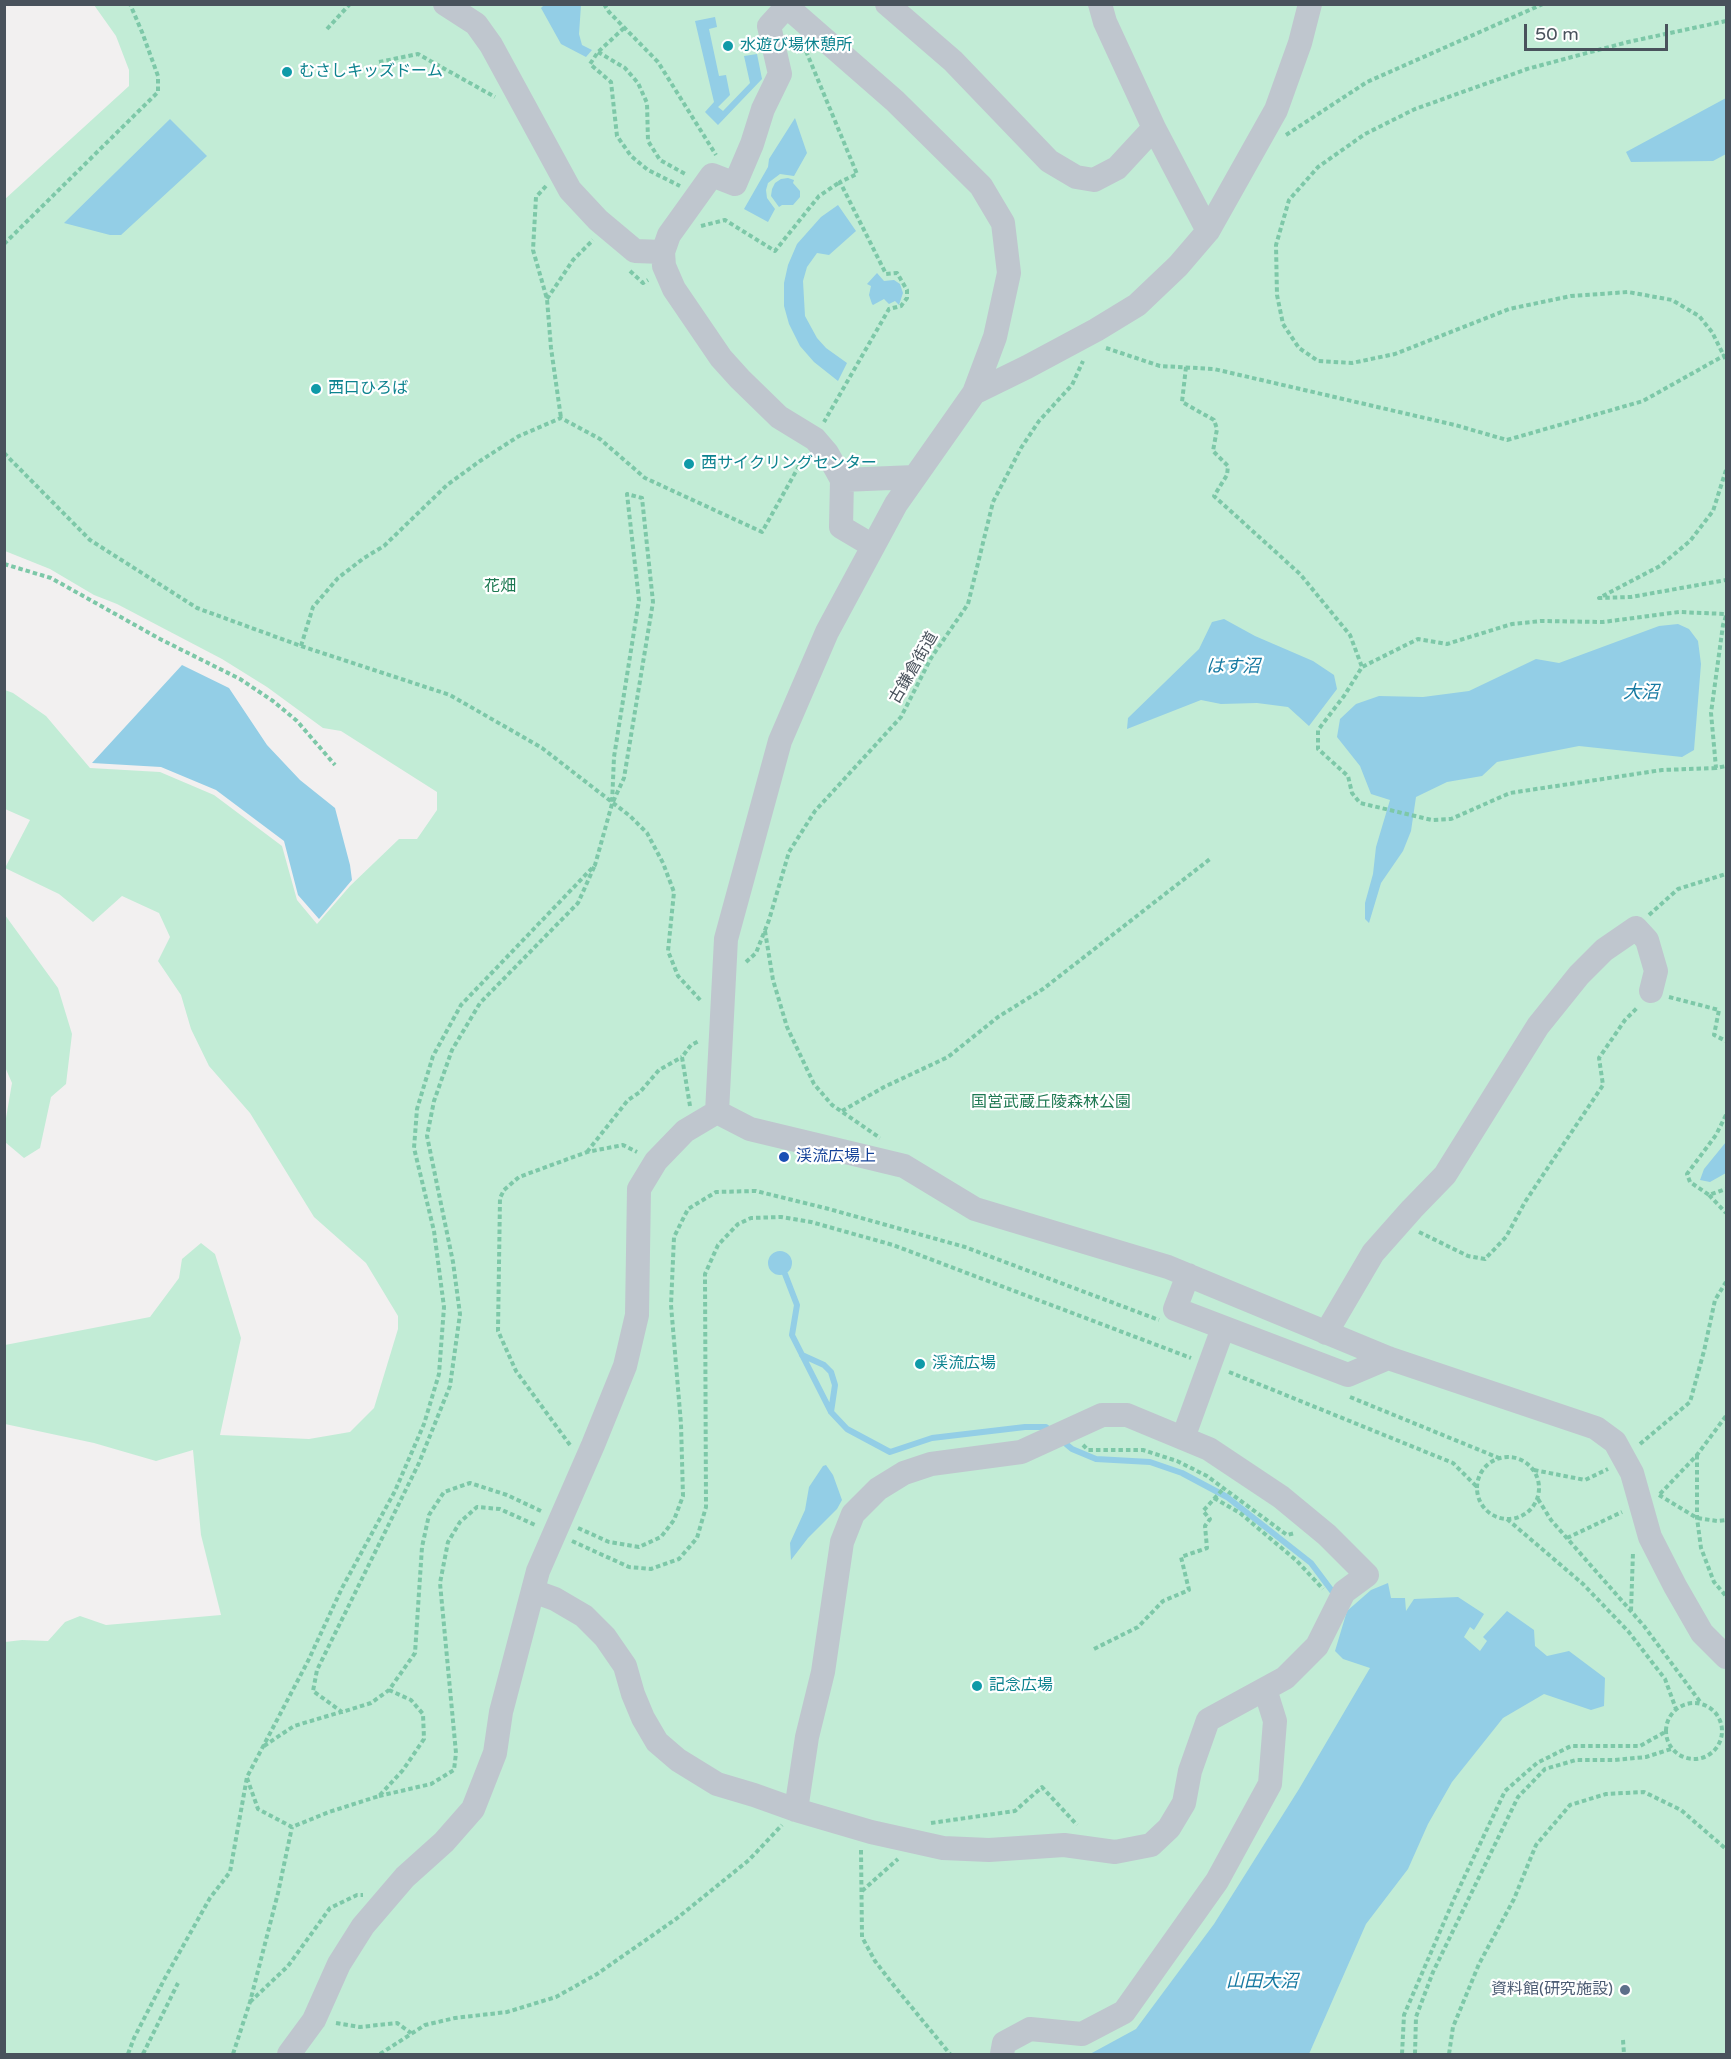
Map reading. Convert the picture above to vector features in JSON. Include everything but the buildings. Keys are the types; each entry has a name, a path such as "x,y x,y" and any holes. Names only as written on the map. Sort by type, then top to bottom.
{"street":[{"path":"445,4 476,24 486,38 570,190 635,251 666,244"},
{"path":"887,4 953,61 1049,160 1076,177 1094,180 1117,168 1154,128"},
{"path":"1100,4 1105,22 1154,128 1208,231"},
{"path":"974,393 1085,341 1137,305 1178,266 1208,231 1276,110 1300,43 1310,4"},
{"path":"717,1112 726,939 780,741 827,632 896,504 974,393 995,337 1009,273 1003,223 981,186 895,100 786,5 769,26 780,74 763,110 735,184 705,185 666,244 664,266 674,289 721,358 779,417 815,439 827,453 842,480 841,527 873,546"},
{"path":"842,480 915,477"},
{"path":"1326,1333 1373,1253 1446,1175 1538,1026 1579,975 1604,950 1636,928 1647,940 1656,971 1652,991"},
{"path":"290,2055 314,2020 339,1964 363,1926 391,1893 444,1842 473,1809 495,1754 501,1712 536,1581 625,1366 637,1315 639,1189 656,1161 685,1131 717,1112"},
{"path":"717,1112 750,1129 904,1166 975,1209 1168,1267 1388,1358 1596,1428 1615,1442 1646,1503 1655,1546 1702,1633 1726,1657"},
{"path":"1188,1275 1175,1310 1348,1375 1388,1358"},
{"path":"1183,1438 1223,1328"},
{"path":"536,1581 555,1599 584,1616 605,1637 625,1666 636,1702 657,1742 678,1760 717,1784 796,1810 861,1828 922,1833 943,1848 989,1850 1064,1845 1115,1852 1151,1845 1169,1828 1184,1803 1190,1772 1208,1720 1285,1678 1317,1646 1339,1603 1367,1575 1317,1526 1281,1497 1209,1449 1127,1415 1102,1415 1021,1452 931,1464 904,1473 878,1489 853,1514 842,1542 824,1672 807,1737 796,1810"},
{"path":"1002,2055 1004,2043 1029,2029 1082,2034 1124,2012 1217,1881 1270,1784 1275,1721 1265,1689"}],"path":[{"path":"4,244 159,92 158,76 130,4"},
{"path":"327,29 350,4"},
{"path":"604,4 658,62 721,163 705,185"},
{"path":"1278,141 1367,82 1544,4"},
{"path":"1085,341 1160,366 1214,369 1455,425 1507,440 1643,401 1726,357 1699,316 1672,300 1628,292 1571,296 1509,309 1395,354 1352,363 1318,361 1299,348 1283,324 1277,295 1276,244 1289,200 1318,168 1365,134 1415,109 1538,66 1628,42 1726,21"},
{"path":"624,28 598,52 590,64 611,82 617,136 631,156 648,170 705,185"},
{"path":"666,244 725,220 775,251 819,196 857,174 804,48"},
{"path":"598,52 625,68 638,83 647,103 648,141 660,160 705,185"},
{"path":"379,62 418,54 500,100"},
{"path":"559,171 536,197 533,250 547,299 561,418"},
{"path":"561,418 600,439 645,478 762,532 889,309 901,306 907,298 907,290 897,273 886,274 840,182"},
{"path":"547,299 573,261 606,226"},
{"name":"古鎌倉街道","path":"724,984 756,952 789,852 815,811 900,717 931,658 968,604 993,502 1039,420 1072,385 1085,341"},
{"path":"1186,368 1182,402 1214,420 1217,429 1213,451 1228,466 1227,475 1214,496 1300,574 1350,635 1362,667"},
{"path":"301,646 313,608 338,578 384,546 447,485 480,461 519,436 561,418"},
{"path":"4,453 90,540 197,608 301,646 450,695 542,748 630,816 647,833 663,863 674,892 668,951 678,976 722,1024 691,1045 682,1057 659,1070 640,1092 628,1100 587,1152"},
{"path":"1726,470 1713,510 1690,541 1660,566 1599,598 1631,597 1726,580"},
{"path":"342,1712 313,1691 317,1670 419,1463 450,1386 460,1314 453,1262 427,1136 434,1101 452,1050 480,1003 578,903 594,865 612,804 624,778 653,602 642,498 627,494 639,600 615,757 612,804"},
{"path":"4,564 51,578 160,639 240,679 273,701 297,721 335,765"},
{"path":"1716,768 1712,713 1726,615 1679,612 1603,622 1541,621 1512,624 1447,644 1418,639 1362,667 1344,696 1318,730 1318,749 1348,776 1352,793 1360,804 1432,820 1451,819 1510,793 1662,770 1716,768 1726,766"},
{"path":"842,1111 884,1087 948,1057 998,1017 1043,989 1210,859"},
{"path":"128,2055 134,2038 165,1978 210,1898 230,1872 247,1777 308,1661 342,1588 395,1491 424,1424 439,1374 444,1307 434,1231 414,1148 417,1108 433,1056 461,1005 594,865"},
{"path":"1636,928 1678,889 1726,874"},
{"path":"765,930 773,980 787,1027 814,1084 832,1105 885,1141 904,1166"},
{"path":"1400,1223 1468,1256 1485,1259 1506,1238 1524,1202 1603,1085 1599,1058 1625,1020 1648,998 1652,991 1684,1002 1719,1010 1713,1035 1726,1041"},
{"path":"682,1057 693,1126"},
{"path":"1726,1115 1716,1135 1687,1174 1689,1182 1709,1195 1726,1212"},
{"path":"584,1465 516,1371 498,1331 500,1198 504,1190 519,1177 587,1152 623,1145 656,1161"},
{"path":"1709,1195 1726,1189"},
{"path":"574,1526 609,1542 639,1547 661,1537 674,1520 683,1496 677,1365 671,1305 674,1237 688,1209 716,1192 756,1191 965,1247 1145,1315"},
{"path":"565,1538 629,1567 651,1569 679,1559 697,1538 706,1507 705,1274 718,1245 738,1224 751,1218 781,1217 811,1222 893,1245 1195,1359"},
{"path":"1638,1446 1690,1402 1715,1300 1726,1282"},
{"path":"1228,1372 1453,1463 1477,1487"},
{"path":"1346,1395 1500,1458 1519,1459 1527,1463 1534,1470 1540,1489 1533,1507 1526,1514 1517,1518 1498,1518 1482,1505 1478,1497 1479,1477 1491,1462 1500,1458"},
{"path":"1567,1538 1646,1503 1697,1455 1726,1416"},
{"path":"1066,1431 1088,1450 1143,1450 1177,1461 1207,1476 1287,1535 1317,1526"},
{"path":"1697,1455 1697,1518 1701,1548 1714,1582 1726,1596"},
{"path":"1534,1470 1585,1479 1615,1464"},
{"path":"1094,1648 1138,1627 1163,1601 1190,1590 1180,1557 1207,1548 1205,1526 1210,1519 1203,1511 1240,1470"},
{"path":"263,1747 294,1726 371,1703 389,1690 415,1653 422,1547 429,1515 444,1492 470,1483 507,1495 542,1512"},
{"path":"1214,1498 1240,1513 1297,1561 1339,1603"},
{"path":"1538,1499 1551,1520 1631,1612 1701,1703 1716,1713 1722,1730 1718,1747 1704,1758 1686,1759 1671,1749 1665,1732 1670,1715 1676,1709 1683,1704 1701,1703"},
{"path":"1646,1503 1697,1518 1726,1520"},
{"path":"1631,1612 1633,1543 1646,1503"},
{"path":"247,1777 258,1809 292,1827 379,1796 431,1784 454,1770 456,1753 440,1583 448,1542 460,1522 477,1507 500,1509 543,1528"},
{"path":"1507,1519 1583,1584 1628,1630 1665,1679 1676,1709"},
{"path":"379,1796 403,1770 424,1739 423,1714 411,1700 389,1690"},
{"path":"1722,1730 1726,1735"},
{"path":"1402,2055 1404,2015 1454,1899 1505,1791 1538,1763 1571,1746 1640,1746 1665,1732"},
{"path":"1415,2055 1416,2017 1433,1972 1518,1797 1545,1769 1576,1760 1646,1757 1671,1749"},
{"path":"862,1891 922,1833 1015,1811 1042,1787 1100,1850"},
{"path":"1449,2055 1453,2027 1479,1964 1514,1899 1536,1845 1570,1805 1606,1794 1644,1792 1681,1810 1726,1849"},
{"path":"380,2055 425,2025 455,2018 507,2012 556,1997 586,1980 676,1918 749,1860 796,1810"},
{"path":"233,2055 250,2002 292,1827"},
{"path":"861,1828 862,1937 875,1961 950,2055"},
{"path":"250,2002 288,1966 330,1908 357,1895 391,1893"},
{"path":"143,2055 178,1983"},
{"path":"314,2020 360,2027 397,2023 411,2033"},
{"path":"1623,2040 1624,2055"}],"green space":[{"name":"国営武蔵丘陵森林公園","path":"94,5 1726,5 1726,2054 5,2054 5,1642 48,1641 65,1622 80,1616 106,1625 221,1615 201,1535 193,1450 156,1461 94,1443 5,1424 5,1345 150,1317 179,1278 182,1259 201,1243 215,1254 241,1338 220,1435 309,1439 350,1432 374,1408 398,1329 398,1316 366,1263 314,1217 250,1113 209,1066 191,1029 181,995 158,961 170,937 159,913 122,896 93,922 59,894 5,868 30,820 5,809 5,690 46,716 90,768 160,772 214,795 282,846 297,900 317,924 350,886 399,839 417,839 437,810 437,792 341,731 323,728 267,687 222,659 117,604 94,595 50,569 5,551 4,200 129,86 129,70 116,36"},
{"path":"5,915 58,988 72,1034 66,1084 51,1097 40,1148 24,1158 5,1142 5,1124 12,1083 5,1067"}],"water":[{"path":"544,5 581,5 579,34 582,45 592,50 586,57 561,44 541,8"},
{"path":"715,17 717,27 709,29 719,76 726,75 730,95 718,107 723,111 750,83 744,56 757,54 762,79 718,125 705,112 714,102 695,21"},
{"path":"1726,98 1726,154 1713,161 1631,162 1626,152"},
{"path":"795,118 807,153 794,176 780,174 768,183 767,198 775,209 768,222 744,209 768,167 769,159"},
{"path":"170,119 207,156 121,235 110,235 64,223"},
{"path":"788,178 794,180 793,183 800,191 800,197 793,205 779,207 771,196 772,189 775,183"},
{"path":"838,205 856,231 829,255 817,253 807,267 803,281 805,316 817,338 826,348 847,363 838,381 814,362 800,346 789,324 784,306 784,283 788,265 797,244 821,217"},
{"path":"877,273 884,281 894,280 900,284 903,293 899,305 895,301 889,304 884,299 872,304 869,295 871,286 867,284"},
{"name":"はす沼","path":"1224,619 1255,636 1313,661 1334,675 1337,689 1309,726 1288,707 1257,703 1221,704 1201,700 1127,729 1128,718 1199,649 1212,622"},
{"name":"大沼","path":"1678,624 1689,629 1698,641 1701,664 1694,750 1682,757 1579,746 1497,762 1482,776 1447,782 1416,797 1411,831 1403,851 1381,883 1369,923 1365,919 1365,903 1373,874 1376,847 1390,800 1371,794 1360,766 1337,737 1340,719 1356,704 1379,696 1423,697 1469,691 1536,659 1559,663 1659,626"},
{"path":"182,665 229,688 267,745 300,780 335,808 352,880 319,919 298,895 284,841 216,790 161,767 92,763"},
{"path":"1726,1142 1726,1173 1710,1182 1700,1180 1704,1169"},
{"path":"780,1251 788,1255 792,1263 788,1271 780,1275 772,1271 768,1263 772,1255"},
{"path":"826,1465 833,1475 842,1500 837,1509 808,1538 791,1560 790,1543 805,1510 809,1487"},
{"name":"山田大沼","path":"1388,1583 1391,1598 1405,1598 1406,1611 1414,1599 1458,1597 1484,1614 1474,1630 1470,1627 1464,1637 1480,1651 1487,1641 1483,1637 1507,1611 1534,1630 1535,1646 1547,1656 1569,1651 1605,1678 1604,1706 1591,1710 1544,1694 1503,1718 1452,1782 1428,1824 1408,1869 1366,1924 1309,2054 1090,2054 1136,2029 1214,1924 1299,1789 1370,1668 1343,1659 1335,1651 1347,1611 1371,1590"}],"waterway":[{"path":"785,1274 797,1305 792,1335 831,1412 847,1429 890,1452 932,1438 1025,1427 1046,1427 1051,1431"},
{"path":"802,1355 824,1365 831,1372 835,1385 831,1412"},
{"path":"1066,1444 1096,1459 1150,1462 1182,1473 1227,1497 1311,1563 1335,1595"}],"place":[{"name":"水遊び場休憩所","path":"728,46"},
{"name":"むさしキッズドーム","path":"287,72"},
{"name":"西口ひろば","path":"316,389"},
{"name":"西サイクリングセンター","path":"689,464"},
{"name":"渓流広場上","path":"784,1157"},
{"name":"渓流広場","path":"920,1364"},
{"name":"記念広場","path":"977,1686"},
{"name":"資料館(研究施設)","path":"1625,1990"}],"park label":[{"name":"花畑","path":"500,587"}]}
